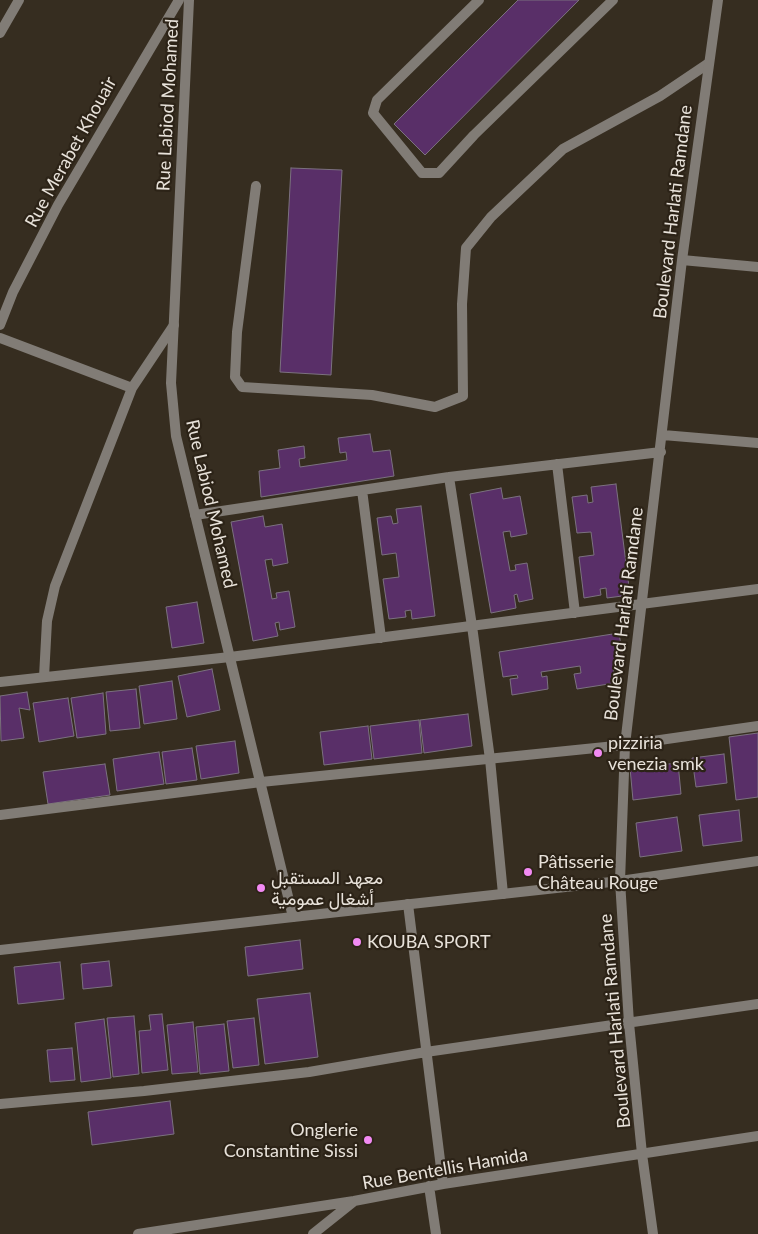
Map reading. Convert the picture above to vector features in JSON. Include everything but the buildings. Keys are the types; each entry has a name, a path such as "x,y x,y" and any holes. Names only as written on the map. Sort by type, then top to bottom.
{"street":[{"path":"0,33 19,0"},
{"name":"Rue Merabet Khouair","path":"0,325 13,292 58,205 178,0"},
{"name":"Rue Labiod Mohamed","path":"189,0 171,383 176,436 293,917"},
{"path":"479,0 377,100 373,113 422,173 439,173 474,135 613,0"},
{"name":"Boulevard Harlati Ramdane","path":"653,1234 642,1154 629,1023 620,881 625,745 640,605 663,435 682,260 718,0"},
{"path":"256,186 237,332 235,377 242,387 372,395 435,407 463,396 462,304 466,248 491,217 563,149 660,96 709,64"},
{"path":"682,260 758,267"},
{"path":"44,677 47,621 55,586 132,388 174,325"},
{"path":"0,338 132,388"},
{"path":"663,435 758,443"},
{"path":"195,515 449,477 661,452"},
{"path":"557,464 575,613"},
{"path":"449,477 490,759 503,894"},
{"path":"362,490 381,638"},
{"path":"0,682 230,657 758,589"},
{"path":"0,815 261,782 625,745 758,726"},
{"path":"0,950 620,881 758,861"},
{"path":"408,904 443,1184"},
{"path":"0,1104 144,1091 310,1072 426,1052 758,1004"},
{"name":"Rue Bentellis Hamida","path":"138,1234 354,1201 429,1186 758,1136"},
{"path":"429,1186 436,1234"},
{"path":"313,1234 354,1201"}],"place":[{"name":"pizziria venezia smk","path":"598,753"},
{"name":"Pâtisserie Château Rouge","path":"528,872"},
{"name":"معهد المستقبل أشغال عمومية","path":"261,888"},
{"name":"KOUBA SPORT","path":"357,942"},
{"name":"Onglerie Constantine Sissi","path":"368,1140"}]}
